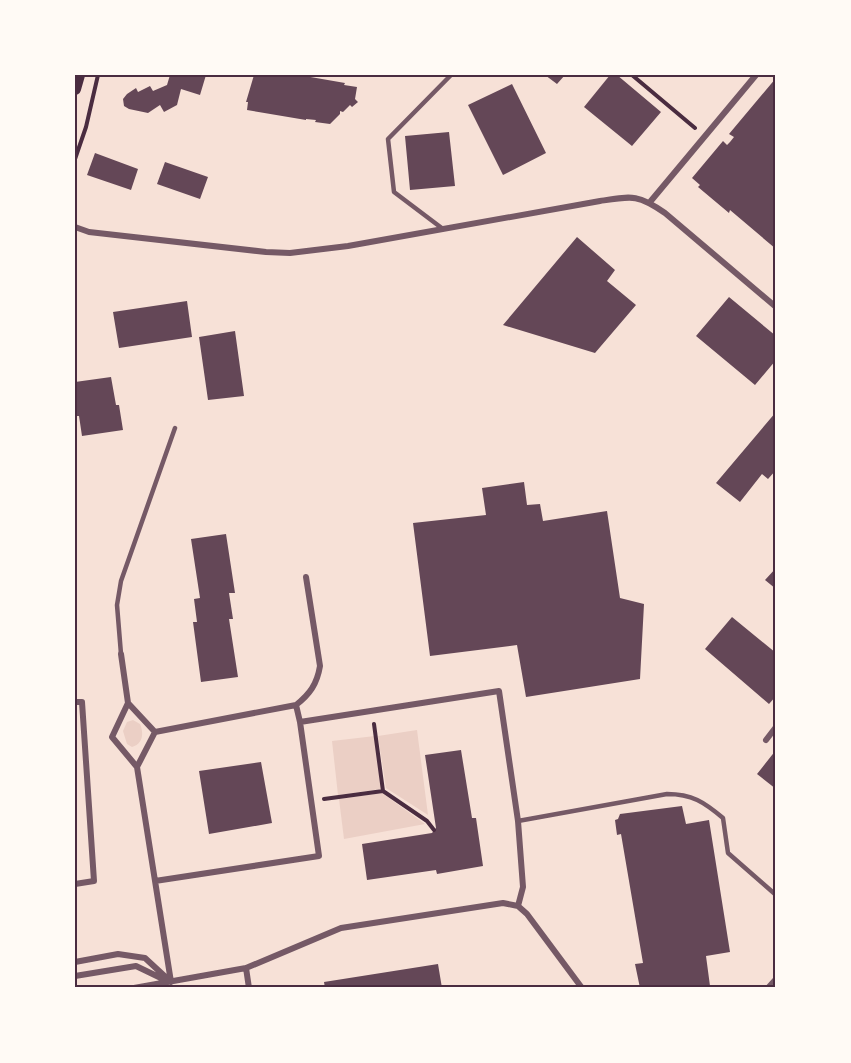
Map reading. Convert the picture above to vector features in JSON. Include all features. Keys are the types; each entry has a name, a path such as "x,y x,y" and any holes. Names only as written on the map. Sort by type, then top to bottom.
{"main road":[{"path":"75,89 79,75"}],"street":[{"path":"650,202 756,75"},
{"path":"75,227 88,232 290,253 348,246 635,196 650,202 776,307"},
{"path":"155,732 296,705 309,695 317,680 320,666 306,577"},
{"path":"121,654 128,703 112,737 137,767 171,982"},
{"path":"300,722 499,692 518,821 523,887 518,906"},
{"path":"75,702 82,702 94,881 75,884"},
{"path":"128,703 155,732"},
{"path":"155,881 319,856 296,705"},
{"path":"766,740 776,727"},
{"path":"137,767 155,732"},
{"path":"134,988 246,969 341,928 503,903 518,906 527,914 582,988"},
{"path":"75,962 118,954 146,958 171,982"},
{"path":"75,976 136,966 171,982"},
{"path":"246,969 249,988"}],"lane":[{"path":"443,229 394,192 388,139 451,75"},
{"path":"121,654 117,605 121,581 175,428"},
{"path":"518,821 667,794 685,794 708,805 723,818 728,853 776,895"},
{"path":"767,988 776,978"}],"path":[{"path":"75,159 86,127 98,75"},
{"path":"632,75 705,136"},
{"path":"372,711 383,790"},
{"path":"311,801 383,790 427,821 434,830"}],"shaded area":[{"path":"133,720 140,724 142,734 140,741 132,747 127,744 123,731 127,722"},
{"path":"417,730 428,815 386,788 378,736"},
{"path":"375,736 381,789 338,795 332,741"},
{"path":"382,793 425,824 344,839 339,799"}],"building":[{"path":"170,75 206,75 200,95 181,89 177,105 164,112 160,105 148,113 124,106 123,99 127,94 136,88 138,92 150,86 153,91 167,85"},
{"path":"254,75 299,75 345,83 344,85 357,87 355,99 358,102 352,107 350,105 343,112 340,111 340,114 330,124 247,110 248,102 246,102"},
{"path":"545,75 565,75 557,84"},
{"path":"610,75 617,75 661,112 632,146 584,107"},
{"path":"776,78 776,249 730,210 729,213 698,187 700,185 692,178 723,141 727,145 730,142 734,137 729,134"},
{"path":"512,84 546,153 503,175 468,105"},
{"path":"449,132 455,186 410,190 405,136"},
{"path":"95,153 138,169 131,190 87,175"},
{"path":"165,162 208,177 200,199 157,184"},
{"path":"577,237 615,270 607,281 636,305 595,353 503,325"},
{"path":"729,297 776,336 776,360 755,385 696,336"},
{"path":"187,301 192,337 119,348 113,312"},
{"path":"235,331 244,396 208,400 199,337"},
{"path":"111,377 123,430 82,436 79,416 75,416 75,382"},
{"path":"776,412 776,470 768,479 762,474 740,502 716,483"},
{"path":"524,482 527,505 540,504 543,521 607,511 620,598 644,604 640,679 526,697 517,645 430,656 413,523 486,515 482,488"},
{"path":"226,534 235,593 229,593 233,619 229,619 238,677 201,682 193,622 197,622 194,599 200,598 191,539"},
{"path":"776,568 776,589 765,580"},
{"path":"732,617 776,653 776,696 769,704 705,649"},
{"path":"461,750 472,818 476,818 483,866 437,874 436,870 367,880 362,844 432,833 436,828 425,755"},
{"path":"776,750 776,789 757,774"},
{"path":"261,762 272,823 209,834 199,771"},
{"path":"682,806 686,824 709,820 730,952 706,956 710,986 640,988 635,964 643,963 621,834 617,835 615,820 620,814"},
{"path":"438,964 442,988 325,988 324,982"}]}
